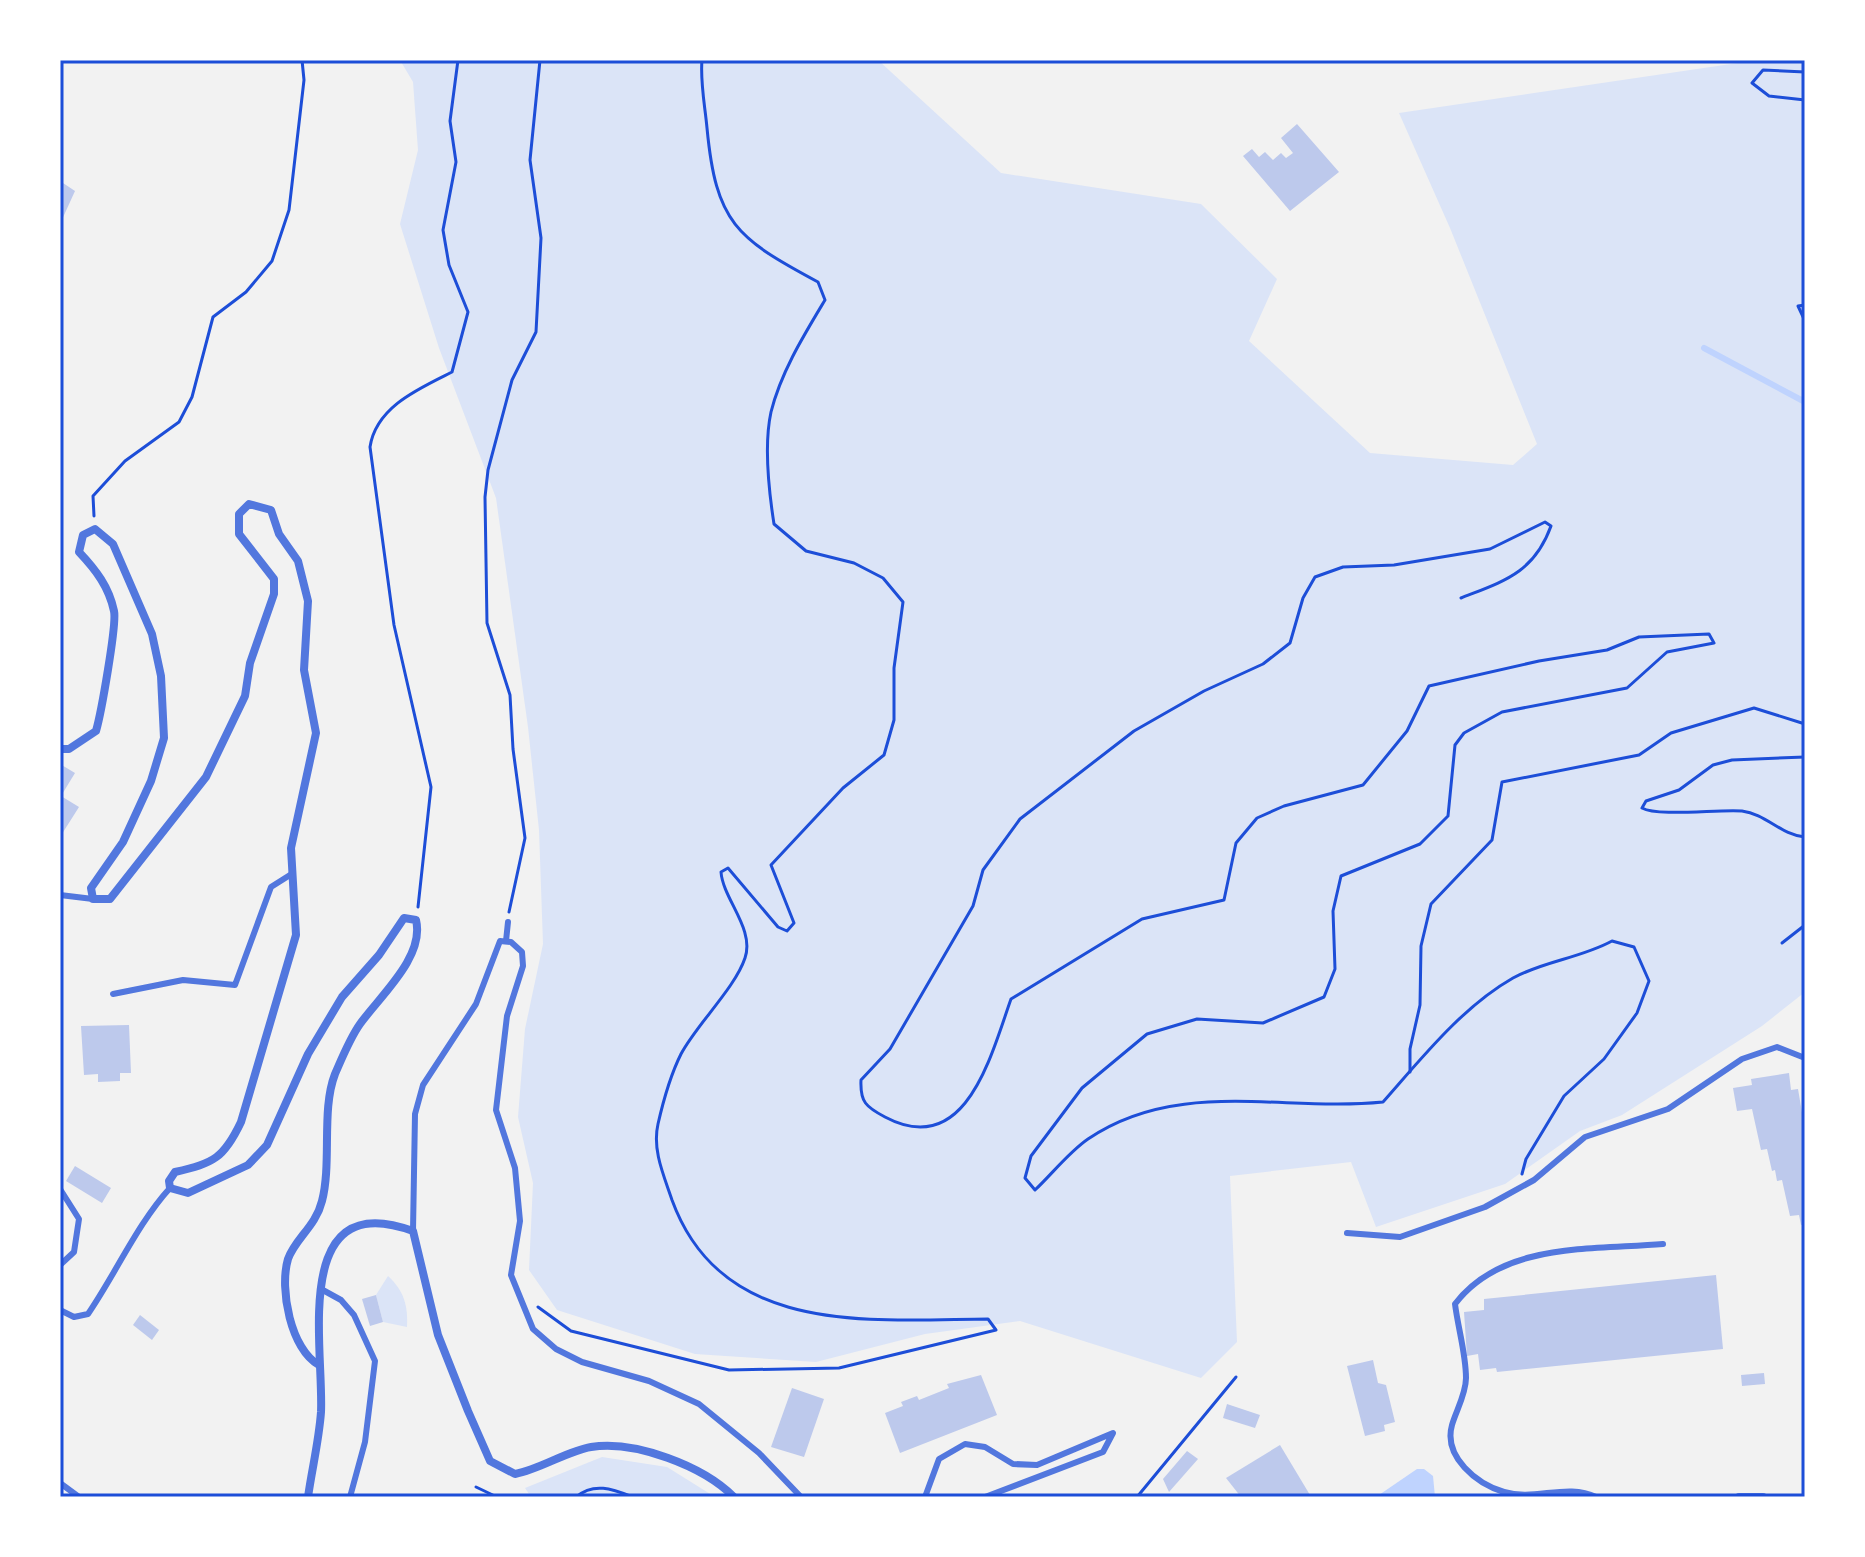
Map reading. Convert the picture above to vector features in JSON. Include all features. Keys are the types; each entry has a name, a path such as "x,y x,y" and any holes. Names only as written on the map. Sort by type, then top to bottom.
{"street":[{"path":"60,749 69,749 96,731 103,704 115,614 102,577 79,552 83,535 95,529 113,544 152,634 161,676 164,738 151,781 123,842 91,888 93,899 110,899 127,883 206,777 237,718 274,594 274,579 239,534 239,514 249,504 271,510 279,534 298,561 308,601 304,670 316,733 291,848 290,875 296,910 296,935 241,1122 227,1151 205,1165 175,1172 169,1181 170,1188 188,1193 248,1165 267,1145 308,1054 342,997 379,955 404,918 416,920 419,933 401,972 358,1027 334,1077 322,1201 312,1227 289,1257 285,1283 292,1321 307,1358 319,1365"},
{"path":"308,1497 321,1413 318,1287 333,1249 351,1229 385,1221 413,1231 438,1335 490,1461 515,1474 541,1469 590,1447 640,1449 682,1464 734,1497"},
{"path":"1739,1497 1763,1497"}],"lane":[{"path":"113,994 183,980 235,985 271,887 290,875"},
{"path":"60,895 93,899"},
{"path":"506,941 508,922"},
{"path":"413,1231 415,1114 423,1085 476,1004 493,951 500,941 506,941 522,952 523,966 507,1016 496,1110 515,1168 520,1221 511,1275 533,1329 556,1349 582,1362 677,1391 699,1404 759,1453 801,1497"},
{"path":"1347,1233 1400,1237 1485,1207 1518,1189 1585,1137 1668,1109 1742,1059 1777,1047 1805,1058"},
{"path":"60,1310 74,1317 88,1314 120,1268 150,1210 170,1188"},
{"path":"60,1189 79,1219 74,1252 60,1265"},
{"path":"1596,1497 1567,1490 1529,1496 1505,1492 1479,1481 1458,1461 1449,1435 1466,1380 1455,1304 1468,1287 1510,1262 1531,1255 1663,1244"},
{"path":"318,1287 341,1300 354,1315 375,1361 365,1442 350,1497"},
{"path":"925,1497 939,1459 965,1444 985,1447 1013,1464 1037,1465 1113,1433 1103,1452 985,1497"},
{"path":"60,1483 79,1497"}],"path":[{"path":"95,529 93,496 125,461 179,422 192,397 213,317 246,292 272,261 289,210 304,80 302,60"},
{"path":"416,920 431,787 394,625 370,447 373,429 406,395 452,372 461,343 468,312 449,265 443,230 456,162 450,121 458,60"},
{"path":"508,922 525,838 513,749 510,695 487,623 485,497 488,470 512,380 536,332 541,238 530,160 540,60"},
{"path":"520,1298 571,1331 729,1370 839,1368 996,1330 988,1319 854,1320 791,1310 750,1293 714,1266 681,1223 658,1162 657,1127 680,1055 746,956 743,929 722,886 721,872 728,868 778,927 787,931 794,923 771,865 843,788 884,755 894,720 894,668 903,602 883,578 854,563 806,551 774,524 769,489 771,414 794,351 825,300 818,282 766,255 730,222 711,177 702,60"},
{"path":"1805,72 1763,70 1752,83 1769,96 1805,100"},
{"path":"1805,305 1798,306 1805,321"},
{"path":"1461,598 1515,577 1543,549 1551,526 1545,522 1490,549 1394,565 1343,567 1315,577 1303,598 1290,643 1263,664 1204,691 1134,731 1020,819 983,870 973,906 890,1049 861,1080 860,1097 866,1106 906,1128 936,1126 966,1104 987,1071 1011,999 1142,919 1224,900 1236,843 1257,818 1284,806 1363,785 1407,731 1429,686 1539,661 1607,650 1639,637 1709,634 1714,643 1667,652 1627,688 1502,712 1464,733 1455,745 1448,816 1420,844 1341,876 1333,911 1335,969 1324,997 1263,1023 1197,1019 1147,1034 1082,1088 1031,1156 1025,1178 1035,1190 1087,1139 1145,1109 1179,1102 1343,1106 1383,1102 1474,1007 1514,978 1588,954 1612,941 1634,947 1649,981 1645,997 1604,1059 1564,1096 1526,1159 1518,1189"},
{"path":"1410,1072 1410,1049 1420,1005 1421,946 1431,904 1492,840 1502,782 1639,755 1671,733 1754,708 1805,724"},
{"path":"1805,757 1732,760 1713,765 1679,790 1646,801 1642,808 1651,813 1699,809 1747,812 1792,836 1805,837"},
{"path":"1782,943 1805,925"},
{"path":"1137,1497 1236,1377"},
{"path":"476,1487 497,1497"},
{"path":"576,1497 586,1488 609,1488 633,1497"}],"shaded area":[{"path":"400,60 878,60 1001,173 1201,204 1277,279 1249,341 1370,453 1513,465 1537,444 1450,228 1399,113 1758,60 1805,60 1805,992 1762,1026 1622,1115 1580,1131 1505,1184 1376,1227 1351,1162 1230,1176 1237,1342 1201,1378 1020,1321 925,1334 816,1362 695,1354 557,1310 529,1270 533,1183 518,1117 525,1029 543,944 539,830 528,727 496,498 439,348 400,224 418,150 413,82"},
{"path":"388,1276 404,1299 407,1327 383,1322 376,1295"},
{"path":"602,1457 667,1467 715,1497 531,1497 525,1488"}],"water":[{"path":"1417,1469 1424,1469 1433,1476 1435,1497 1376,1497"}],"building":[{"path":"1297,124 1339,172 1290,211 1243,156 1252,149 1259,157 1265,152 1273,160 1281,153 1286,158 1293,153 1281,138"},
{"path":"60,181 75,191 60,224"},
{"path":"60,764 75,773 61,796 79,807 60,837"},
{"path":"129,1025 131,1073 120,1073 120,1081 98,1082 98,1074 84,1075 81,1026"},
{"path":"1789,1073 1791,1090 1798,1089 1805,1130 1805,1224 1801,1225 1799,1215 1790,1216 1782,1180 1777,1181 1775,1170 1772,1171 1767,1149 1761,1150 1752,1109 1737,1111 1733,1088 1752,1085 1751,1079"},
{"path":"75,1166 111,1188 102,1203 66,1181"},
{"path":"1716,1275 1723,1349 1497,1372 1496,1368 1480,1370 1478,1354 1467,1356 1464,1312 1484,1310 1484,1299"},
{"path":"376,1295 383,1322 370,1326 362,1299"},
{"path":"140,1315 159,1330 152,1340 133,1325"},
{"path":"1373,1360 1378,1383 1386,1385 1395,1422 1384,1425 1385,1431 1365,1436 1347,1366"},
{"path":"1764,1373 1765,1384 1742,1386 1741,1375"},
{"path":"981,1375 997,1415 900,1453 885,1413 903,1406 901,1402 917,1396 919,1400 949,1388 947,1384"},
{"path":"792,1388 824,1399 804,1457 771,1447"},
{"path":"1227,1404 1260,1415 1255,1428 1223,1418"},
{"path":"1280,1445 1310,1495 1241,1497 1226,1478"},
{"path":"1187,1451 1198,1459 1169,1492 1163,1479"}],"waterway":[{"path":"1704,348 1805,402"}]}
